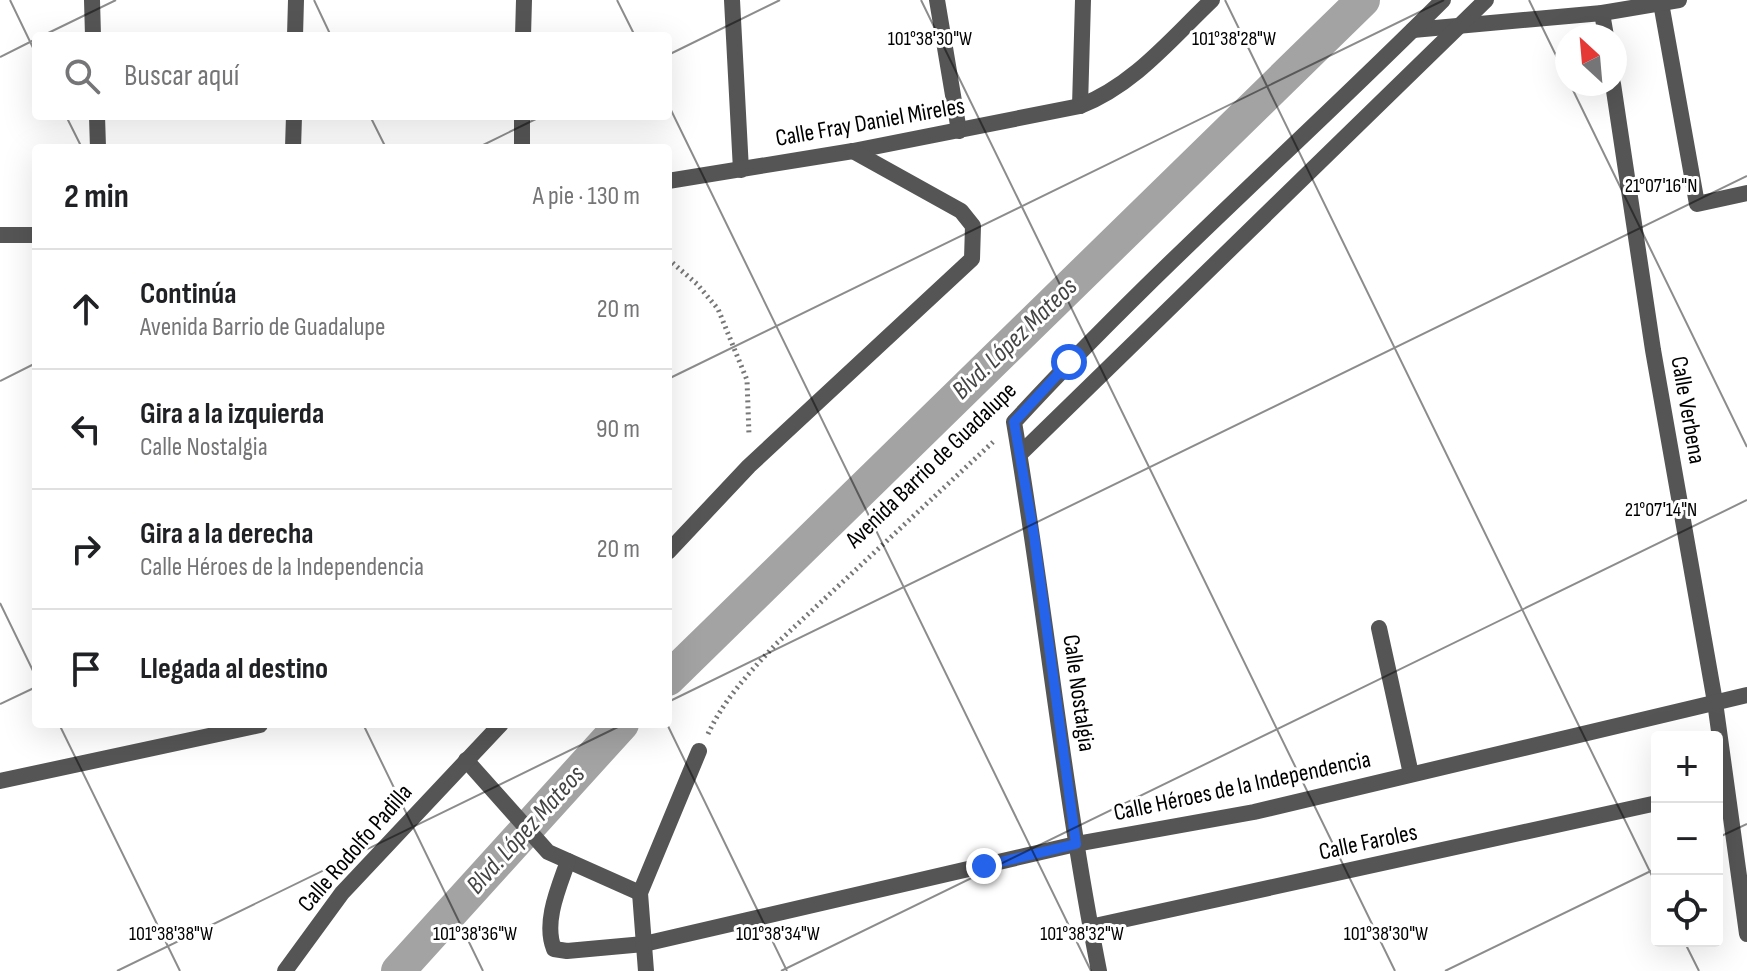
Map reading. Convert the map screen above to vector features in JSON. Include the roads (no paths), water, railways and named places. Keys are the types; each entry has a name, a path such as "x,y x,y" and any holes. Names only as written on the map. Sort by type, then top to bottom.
{"street":[{"path":"92,0 93,32"},
{"path":"295,32 296,0"},
{"path":"523,32 524,0"},
{"path":"732,0 741,170"},
{"path":"937,0 959,131"},
{"path":"1083,0 1080,106 1105,96 1128,80 1212,0"},
{"name":"Avenida Barrio de Guadalupe","path":"1014,422 1087,342 1443,0"},
{"path":"1020,454 1486,0"},
{"path":"1413,30 1602,13 1679,0"},
{"path":"1661,3 1697,204 1747,193"},
{"path":"1602,13 1604,24"},
{"name":"Calle Verbena","path":"1615,96 1653,350 1715,702 1717,731"},
{"name":"Calle Fray Daniel Mireles","path":"672,180 853,151 1080,106"},
{"path":"97,120 98,144"},
{"path":"293,144 294,120"},
{"path":"522,120 522,144"},
{"path":"672,548 749,466 972,259 973,226 961,211 853,151"},
{"path":"0,235 32,235"},
{"name":"Calle Nostalgia","path":"1014,422 1034,536 1076,844 1099,971"},
{"path":"1379,628 1411,774"},
{"name":"Calle Héroes de la Independencia","path":"568,861 550,928 554,949 567,951 644,944 1076,844 1254,812 1747,695"},
{"path":"0,781 246,728"},
{"name":"Calle Rodolfo Padilla","path":"285,971 342,893 497,728"},
{"path":"646,971 640,893 699,751"},
{"path":"466,760 548,852 640,893"},
{"name":"Calle Verbena","path":"1723,795 1747,934"},
{"name":"Calle Faroles","path":"1090,927 1651,804"}],"waterway":[{"name":"Blvd. López Mateos","path":"672,675 1363,0"},
{"name":"Blvd. López Mateos","path":"398,971 618,728"}]}
